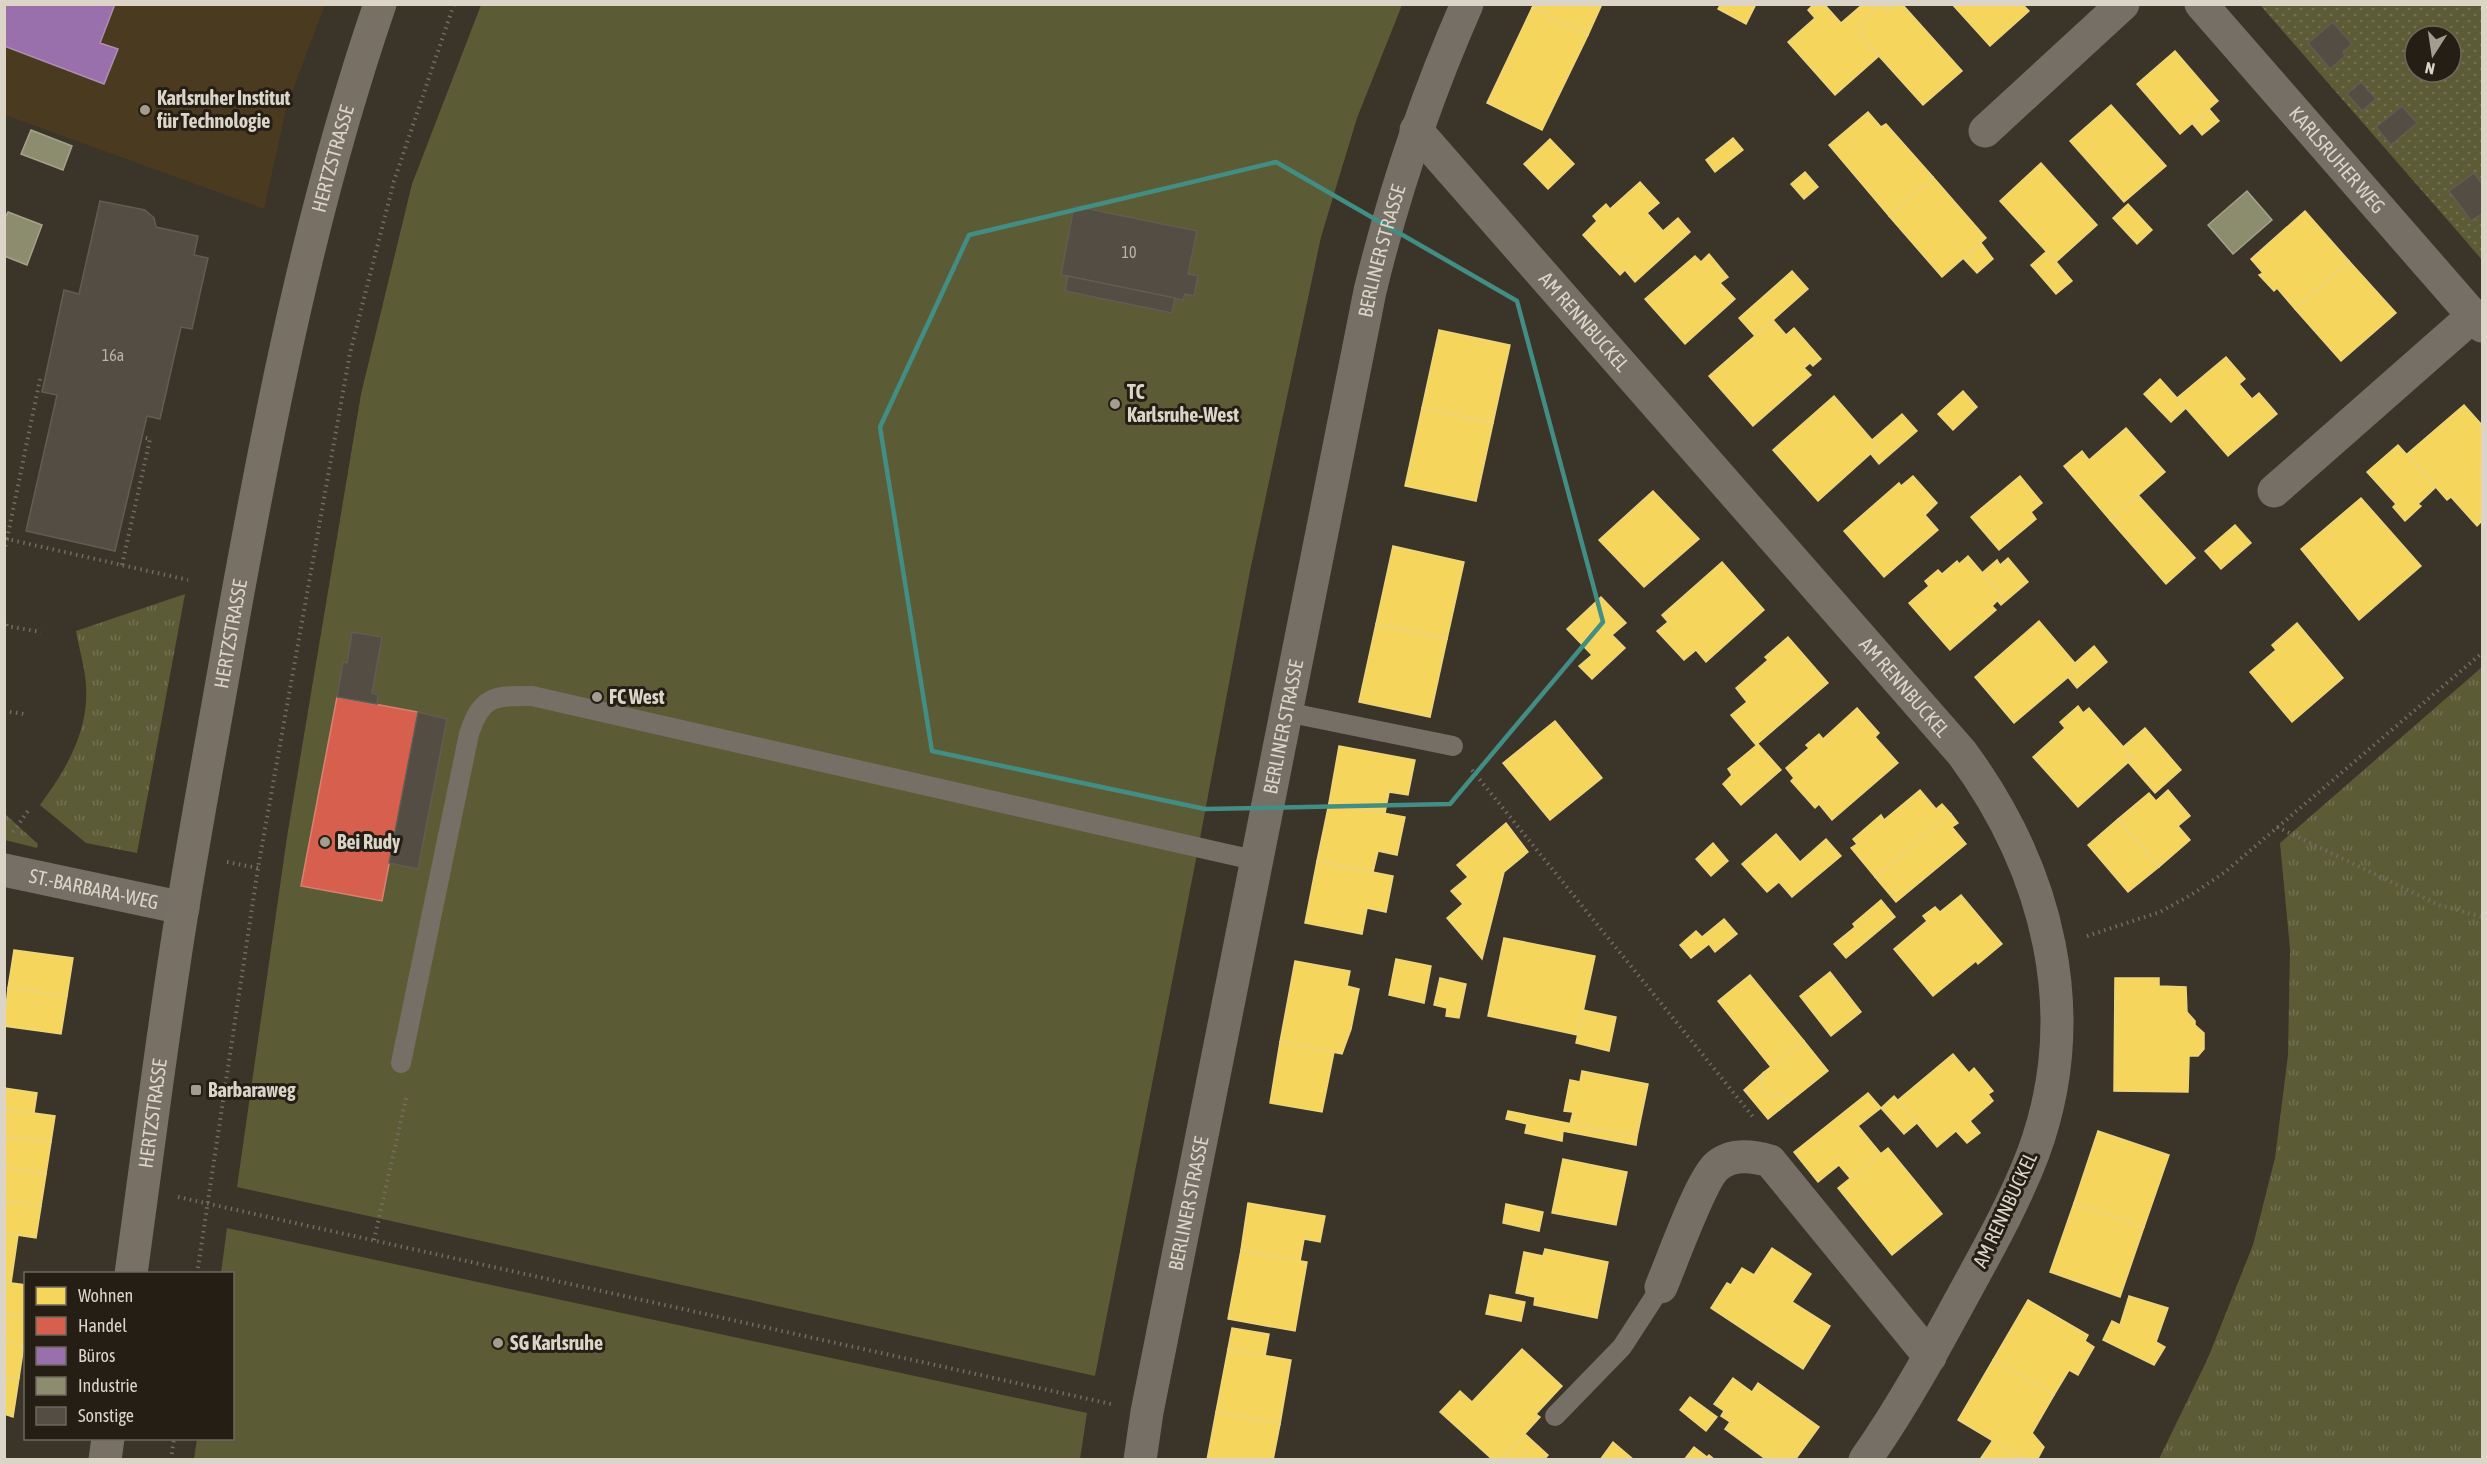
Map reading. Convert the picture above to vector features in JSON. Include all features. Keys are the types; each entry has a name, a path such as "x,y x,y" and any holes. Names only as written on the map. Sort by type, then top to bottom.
{"main road":[{"name":"HERTZSTRASSE","path":"131,1272 183,908 256,490 283,355 343,122 380,4"},
{"path":"105,1460 108,1440"}],"street":[{"name":"BERLINER STRASSE","path":"1140,1460 1147,1412 1370,291 1384,233 1416,130 1467,4"},
{"path":"1985,131 2123,4"},
{"name":"KARLSRUHER WEG","path":"2201,4 2478,321 2274,491"},
{"name":"AM RENNBUCKEL","path":"1416,130 1962,753 1981,780 2017,843 2033,881 2054,978 2056,1040 2054,1073 2045,1114 2014,1202 1930,1357 1865,1460"},
{"name":"ST.-BARBARA-WEG","path":"4,870 183,908"},
{"path":"1661,1287 1705,1183 1717,1166 1739,1156 1755,1157 1770,1161 1930,1357"}],"lane":[{"path":"401,1063 469,734 475,716 485,703 503,696 532,696 1258,861"},
{"path":"1286,712 1454,746"},
{"path":"1555,1416 1622,1347 1661,1287"}],"path":[{"path":"197,1272 258,868 350,353 394,181 454,4"},
{"path":"4,552 40,379"},
{"path":"122,565 150,439 142,436"},
{"path":"7,539 188,580"},
{"path":"4,619 7,626 41,632"},
{"path":"2049,948 2160,912 2225,872 2482,653"},
{"path":"4,711 24,714"},
{"path":"1454,746 1753,1116 1770,1161"},
{"path":"18,826 28,811"},
{"path":"2277,827 2439,905 2482,917"},
{"path":"374,1240 410,1080 401,1063"},
{"path":"142,1189 1147,1412"},
{"path":"171,1460 174,1440"}],"highlighted area":[{"path":"1276,162 1517,301 1603,622 1450,804 1205,809 932,751 880,427 969,235"}],"shaded area":[{"name":"Karlsruher Institut für Technologie","path":"4,5 325,5 287,105 264,209 5,115"}],"green space":[{"name":"FC West","path":"481,5 1402,5 1357,118 1321,237 1250,571 1095,1376 237,1187 287,837 361,394 412,184"},
{"path":"2260,5 2482,5 2482,260"},
{"path":"185,594 137,853 86,843 40,805 67,764 84,719 85,679 76,631"},
{"path":"2482,667 2482,1459 2159,1459 2208,1358 2253,1245 2275,1158 2288,1055 2290,949 2280,843"},
{"path":"5,814 38,844 37,848 5,840"},
{"name":"SG Karlsruhe","path":"227,1228 1087,1413 1080,1459 194,1459 197,1440 234,1440 234,1272 221,1272"}],"building: Wohnen":[{"path":"1534,4 1602,4 1588,35 1532,8"},
{"path":"1721,4 1752,4 1755,6 1746,24 1718,9"},
{"path":"1814,4 1824,4 1841,23 1863,4 1881,4 1858,25 1864,32 1860,35 1879,56 1835,95 1788,42 1815,18 1808,10"},
{"path":"1881,4 1887,11 1894,4 1902,4 1962,71 1923,105 1860,35 1864,32 1858,25"},
{"path":"1882,4 1894,4 1887,11"},
{"path":"1952,4 2022,4 2029,11 1990,46"},
{"path":"1532,8 1588,35 1542,130 1487,103"},
{"path":"2175,51 2218,101 2180,134 2137,84"},
{"path":"2111,105 2166,166 2124,202 2070,141"},
{"path":"2209,109 2219,121 2202,135 2192,123"},
{"path":"1868,112 1881,127 1886,124 1933,177 1889,216 1829,145"},
{"path":"1733,138 1743,150 1715,172 1706,160"},
{"path":"1550,139 1574,164 1548,189 1524,164"},
{"path":"2041,163 2097,225 2056,262 2000,201"},
{"path":"1805,172 1818,187 1804,199 1791,184"},
{"path":"1933,177 1986,238 1942,277 1889,216"},
{"path":"1640,182 1659,203 1647,213 1663,231 1678,218 1690,232 1635,282 1625,270 1620,275 1583,235 1597,221 1593,216 1606,204 1610,209"},
{"path":"2128,204 2152,230 2137,244 2113,218"},
{"path":"2305,211 2349,261 2295,309 2277,288 2274,291 2259,275 2263,273 2251,259"},
{"path":"1981,243 1993,259 1977,273 1963,258"},
{"path":"2047,251 2072,281 2056,294 2031,265"},
{"path":"1709,254 1728,277 1720,283 1735,299 1685,344 1645,299 1695,256 1701,262"},
{"path":"2349,261 2396,313 2341,361 2295,309"},
{"path":"1792,271 1808,289 1755,336 1739,318"},
{"path":"1773,320 1786,335 1794,328 1821,359 1813,366 1810,363 1804,368 1811,375 1753,426 1709,376"},
{"path":"1439,330 1510,345 1493,423 1422,408"},
{"path":"2226,357 2245,379 2239,384 2252,399 2259,393 2277,414 2228,456 2177,398"},
{"path":"2160,379 2186,408 2171,422 2144,394"},
{"path":"1963,391 1977,407 1953,430 1938,414"},
{"path":"1834,396 1878,447 1818,501 1773,450"},
{"path":"2464,405 2482,425 2482,472 2480,474 2482,477 2482,521 2477,526 2451,497 2447,500 2407,454"},
{"path":"1422,408 1493,423 1476,501 1405,486"},
{"path":"1902,414 1917,431 1879,464 1871,454 1878,447 1872,440"},
{"path":"2126,428 2165,472 2110,520 2064,466 2082,451 2089,460"},
{"path":"2398,445 2436,487 2418,504 2421,506 2405,521 2393,507 2396,504 2367,472"},
{"path":"1913,476 1937,503 1925,515 1938,530 1884,577 1844,531 1899,483 1901,486"},
{"path":"2020,476 2042,503 2031,512 2036,519 1999,550 1971,517"},
{"path":"1653,491 1699,539 1644,587 1599,540"},
{"path":"2138,495 2195,558 2166,584 2110,520"},
{"path":"2361,498 2421,566 2359,620 2301,549"},
{"path":"2235,525 2251,543 2221,569 2205,551"},
{"path":"1393,546 1464,562 1447,639 1376,624"},
{"path":"1968,556 2002,596 1992,606 1996,610 1950,650 1909,603 1929,586 1925,581 1938,570 1942,574 1957,561 1959,564"},
{"path":"2008,558 2028,582 2001,605 1997,600 2002,596 1982,573 1997,560 2000,565"},
{"path":"1722,562 1764,610 1706,662 1696,650 1684,660 1657,631 1668,622 1662,615"},
{"path":"1601,597 1626,623 1612,635 1625,648 1592,679 1579,666 1592,655 1567,629"},
{"path":"2039,621 2079,668 2014,723 1975,677"},
{"path":"2297,623 2343,678 2292,722 2250,672 2276,650 2272,645"},
{"path":"1376,624 1447,639 1430,717 1359,702"},
{"path":"1788,637 1828,683 1756,745 1731,715 1747,702 1736,688 1768,660 1765,657"},
{"path":"2094,646 2107,662 2077,688 2068,677 2079,668 2075,663"},
{"path":"2078,706 2083,713 2089,708 2133,758 2078,807 2033,757 2065,728 2060,722"},
{"path":"1857,708 1879,733 1875,737 1898,763 1832,820 1819,804 1815,808 1791,781 1794,778 1786,768 1809,748 1806,745 1819,734 1823,739"},
{"path":"1555,721 1602,778 1550,820 1503,763"},
{"path":"2145,728 2181,770 2155,793 2128,762 2133,758 2123,747"},
{"path":"1758,744 1781,770 1741,805 1723,784 1732,775 1728,769"},
{"path":"1339,746 1415,760 1408,795 1389,792 1385,813 1329,803"},
{"path":"1920,790 1936,809 1942,804 1951,814 1875,877 1851,848 1857,844 1853,839 1881,815 1884,820"},
{"path":"2168,790 2190,816 2178,826 2190,840 2159,867 2118,819 2149,793 2156,801"},
{"path":"1329,803 1405,817 1397,855 1378,851 1373,872 1317,861"},
{"path":"1951,814 1958,823 1952,827 1966,844 1896,902 1875,877"},
{"path":"2118,819 2159,867 2128,892 2088,845"},
{"path":"1506,823 1528,852 1504,872 1482,959 1447,918 1463,904 1451,891 1468,877 1457,865"},
{"path":"1776,834 1800,862 1826,839 1841,856 1792,897 1779,882 1767,892 1742,864"},
{"path":"1713,843 1728,861 1711,876 1696,859"},
{"path":"1317,861 1393,876 1386,912 1367,908 1362,934 1305,923"},
{"path":"1961,895 2002,944 1978,964 1976,961 1933,996 1894,949 1927,921 1923,916 1935,907 1940,912"},
{"path":"1881,900 1895,917 1846,958 1834,944 1855,927 1853,924"},
{"path":"1724,919 1737,934 1715,952 1709,944 1691,958 1680,945 1696,931 1702,937"},
{"path":"1504,938 1595,956 1578,1035 1488,1016"},
{"path":"14,950 73,958 67,996 8,988"},
{"path":"1396,959 1431,966 1424,1003 1389,995"},
{"path":"1295,961 1350,971 1347,986 1359,989 1351,1029 1342,1054 1280,1042"},
{"path":"1830,972 1861,1012 1831,1036 1800,996"},
{"path":"1750,975 1804,1041 1771,1067 1718,1001"},
{"path":"1440,978 1466,984 1459,1018 1446,1016 1447,1008 1434,1005"},
{"path":"2115,978 2159,978 2159,986 2186,987 2187,1012 2195,1021 2195,1025 2204,1033 2204,1049 2198,1056 2189,1056 2188,1092 2114,1091"},
{"path":"8,988 67,996 61,1034 4,1026"},
{"path":"1583,1010 1616,1017 1609,1051 1576,1043"},
{"path":"1804,1041 1828,1071 1788,1103 1780,1094 1772,1096 1765,1093 1760,1084 1763,1073"},
{"path":"1280,1042 1334,1052 1322,1112 1270,1103"},
{"path":"1953,1054 1969,1073 1974,1068 1993,1091 1988,1094 1993,1101 1970,1121 1980,1133 1967,1143 1956,1131 1937,1147 1898,1100"},
{"path":"1582,1071 1648,1084 1637,1137 1570,1124 1573,1112 1564,1111 1570,1080 1580,1082"},
{"path":"1763,1073 1760,1084 1763,1091 1772,1096 1780,1094 1788,1103 1768,1119 1744,1090"},
{"path":"4,1088 37,1093 34,1113 4,1109"},
{"path":"1868,1093 1881,1108 1858,1126 1881,1154 1850,1178 1839,1165 1818,1182 1794,1152"},
{"path":"1894,1096 1917,1123 1904,1134 1881,1108"},
{"path":"4,1109 55,1116 51,1142 4,1136"},
{"path":"1508,1111 1637,1137 1636,1145 1563,1131 1562,1141 1525,1133 1527,1124 1506,1119"},
{"path":"2098,1131 2169,1155 2144,1227 2074,1203"},
{"path":"4,1136 51,1142 46,1174 4,1167"},
{"path":"1888,1148 1942,1214 1892,1255 1838,1188"},
{"path":"1563,1159 1627,1172 1616,1225 1552,1213"},
{"path":"4,1167 46,1174 41,1206 4,1200"},
{"path":"4,1200 41,1206 36,1238 4,1233"},
{"path":"1248,1203 1325,1216 1320,1242 1304,1239 1300,1261 1241,1250"},
{"path":"2074,1203 2144,1227 2120,1297 2050,1272"},
{"path":"1506,1204 1543,1212 1539,1231 1503,1223"},
{"path":"4,1233 18,1235 11,1283 4,1282"},
{"path":"1772,1248 1811,1274 1792,1302 1830,1326 1803,1369 1711,1308 1727,1283 1731,1285 1742,1268 1754,1275"},
{"path":"1545,1249 1608,1262 1597,1318 1534,1305 1535,1297 1516,1293 1524,1252 1543,1256"},
{"path":"1241,1250 1307,1262 1295,1331 1228,1319"},
{"path":"4,1282 24,1285 24,1317 4,1314"},
{"path":"1490,1295 1525,1302 1521,1321 1486,1314"},
{"path":"2129,1296 2168,1308 2156,1342 2165,1347 2154,1365 2103,1340 2112,1321 2120,1325"},
{"path":"2028,1300 2088,1335 2085,1341 2094,1347 2078,1375 2069,1370 2054,1395 1993,1360"},
{"path":"4,1314 24,1317 24,1345 4,1342"},
{"path":"1232,1328 1269,1334 1265,1356 1228,1349"},
{"path":"4,1342 24,1345 19,1378 4,1376"},
{"path":"1228,1349 1291,1360 1280,1424 1216,1412"},
{"path":"1522,1349 1562,1386 1536,1414 1540,1417 1501,1460 1493,1460 1440,1412 1460,1391 1472,1402"},
{"path":"1993,1360 2054,1395 2032,1433 2044,1447 2037,1460 2025,1460 1958,1420"},
{"path":"4,1376 19,1378 13,1417 4,1414"},
{"path":"1733,1378 1752,1392 1758,1383 1819,1427 1795,1460 1767,1460 1725,1429 1730,1422 1721,1416 1724,1411 1714,1404"},
{"path":"1690,1397 1717,1417 1706,1431 1680,1410"},
{"path":"1216,1412 1280,1424 1273,1460 1207,1460"},
{"path":"1525,1434 1548,1455 1544,1460 1501,1460"},
{"path":"1993,1440 2025,1460 1983,1460 1981,1458"},
{"path":"1613,1442 1634,1460 1600,1460"},
{"path":"1694,1447 1707,1457 1709,1455 1715,1460 1684,1460"}],"building: Handel":[{"path":"337,697 418,712 382,901 301,886"}],"building: Büros":[{"path":"4,4 115,4 100,43 118,49 104,84 4,46"}],"building: Industrie":[{"path":"31,130 72,146 63,170 21,154"},
{"path":"2247,191 2272,220 2233,254 2208,225"},
{"path":"8,212 42,225 27,265 4,256 4,220"}],"building: Sonstige":[{"path":"2333,22 2352,44 2343,52 2345,56 2330,69 2308,43"},
{"path":"2361,82 2376,99 2362,111 2347,94"},
{"path":"2402,106 2417,123 2391,145 2376,127"},
{"path":"2474,173 2482,184 2482,214 2471,221 2449,191"},
{"path":"100,201 145,210 154,218 156,227 198,236 194,255 208,258 192,329 181,327 160,419 147,416 115,551 26,531 57,395 42,392 64,290 79,294"},
{"path":"1074,206 1197,231 1188,274 1198,276 1194,296 1185,294 1183,300 1061,275"},
{"path":"1068,276 1175,298 1172,313 1065,291"},
{"path":"352,632 382,637 372,693 378,695 377,704 337,697 343,662 347,663"},
{"path":"418,712 447,719 418,869 389,863"}],"place":[{"name":"Karlsruher Institut für Technologie","path":"145,110"},
{"name":"TC Karlsruhe-West","path":"1115,404"},
{"name":"FC West","path":"597,697"},
{"name":"Bei Rudy","path":"325,842"},
{"name":"Barbaraweg","path":"196,1090"},
{"name":"SG Karlsruhe","path":"498,1343"}]}
